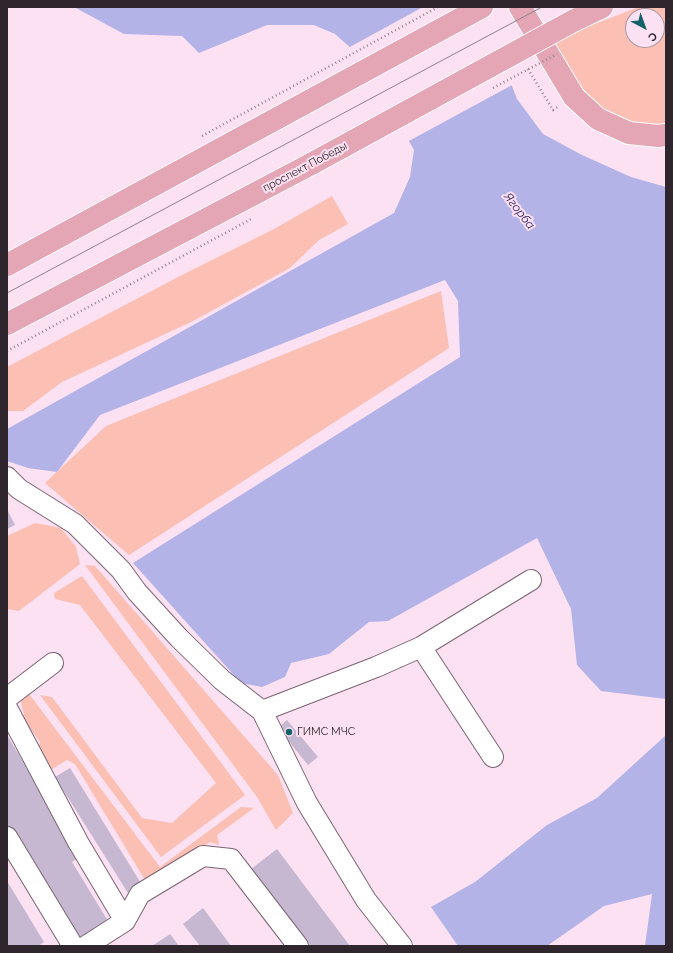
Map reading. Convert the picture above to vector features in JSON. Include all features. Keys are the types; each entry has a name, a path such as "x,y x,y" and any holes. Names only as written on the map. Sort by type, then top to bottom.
{"main road":[{"path":"7,265 281,104 482,7"},
{"path":"520,7 574,97 598,119 629,133 658,136 666,135"},
{"name":"проспект Победы","path":"7,324 312,163 573,21 602,7"}],"lane":[{"path":"7,477 19,489 75,524 121,570 137,592 179,638 222,680 262,711 307,804 366,900 402,946"},
{"path":"262,711 376,667 420,647 531,580"},
{"path":"420,647 493,757"},
{"path":"7,698 53,662"},
{"path":"7,708 78,842 125,921"},
{"path":"7,836 73,946"},
{"path":"86,946 125,921 140,894 203,856 232,859 298,946"}],"path":[{"path":"281,104 438,7"},
{"path":"528,69 552,110"},
{"path":"7,351 259,214"}],"shaded area":[{"path":"666,7 666,125 650,126 628,122 603,111 567,71 547,42 625,12 625,48 665,48 665,8 636,8"},
{"path":"332,196 348,224 319,240 290,268 193,321 62,382 23,411 7,411 7,367 182,275 274,229"},
{"path":"441,291 449,348 129,555 45,483 106,426"},
{"path":"35,523 61,528 76,547 80,564 19,611 7,609 7,536"},
{"path":"85,565 95,566 278,775 293,813 276,830 257,797"},
{"path":"82,576 245,795 161,857 40,695 52,697 142,818 172,823 216,783 80,605 55,599 54,593"},
{"path":"26,690 160,867 241,807 254,808 217,835 219,845 210,842 153,881 145,880 75,764 67,760 49,771 37,755 40,742 22,717 24,714 21,702"}],"water":[{"name":"Ягорба","path":"74,7 481,7 517,99 543,134 582,155 631,177 666,187 666,699 601,691 577,665 571,609 537,538 388,621 369,622 329,654 291,663 285,677 262,687 241,683 133,563 460,357 458,301 445,280 100,415 57,472 28,468 7,461 7,429 394,213 410,177 414,150 361,57 335,34 314,25 267,25 199,53 182,36 124,34"},
{"path":"666,735 666,946 645,946 652,894 604,906 547,946 458,946 431,907 475,882 547,825 597,798"}],"pier":[{"path":"423,7 484,7 514,84 407,142 360,58 348,48"}],"building":[{"path":"7,509 15,525 7,529"},
{"path":"287,720 318,757 308,765 278,728"},
{"path":"7,735 80,857 72,862 108,921 77,940 7,826"},
{"path":"70,768 142,885 128,893 55,777"},
{"path":"277,849 350,946 310,946 251,869"},
{"path":"7,881 44,942 38,946 7,946"},
{"path":"203,908 231,946 200,946 183,924"},
{"path":"170,934 179,946 152,946"}],"tram line":[{"path":"7,293 542,7"}],"place":[{"name":"ГИМС МЧС","path":"289,732"}]}
